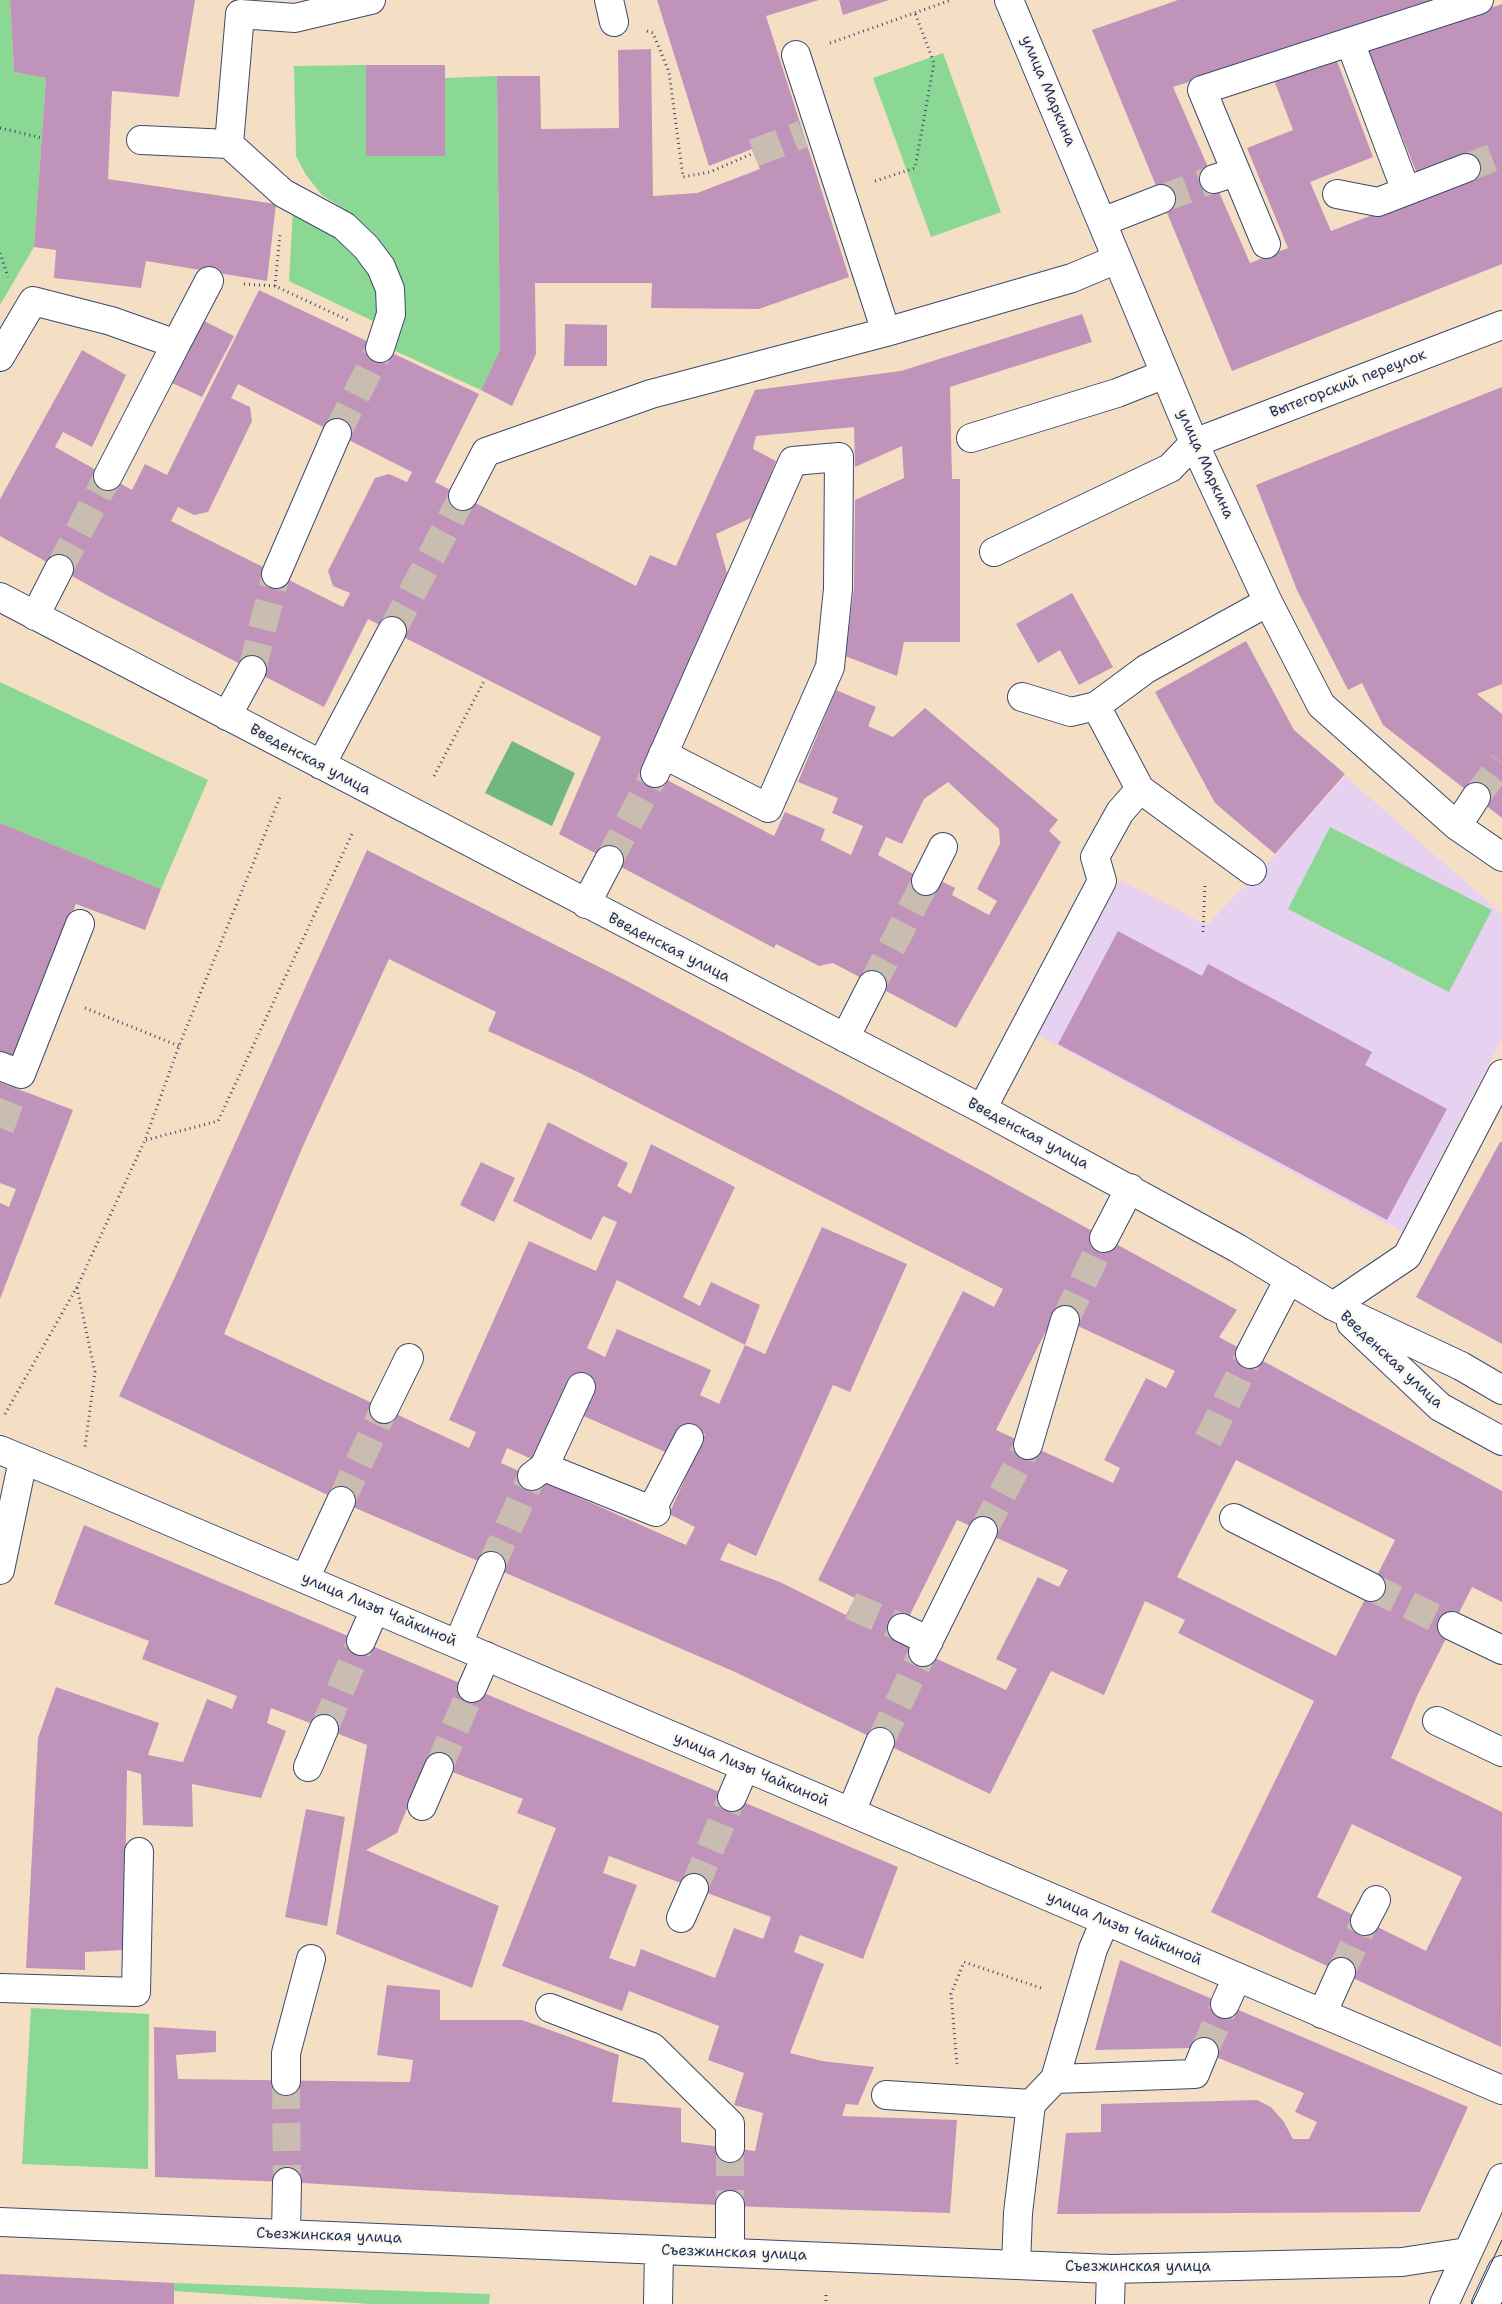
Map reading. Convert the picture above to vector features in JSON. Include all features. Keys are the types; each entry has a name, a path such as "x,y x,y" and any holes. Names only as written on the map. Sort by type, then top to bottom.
{"street":[{"path":"229,144 239,7 295,18 371,0"},
{"name":"улица Маркина","path":"1009,0 1194,443 1268,602 1321,704 1457,826 1502,857"},
{"path":"1266,244 1225,175 1202,90 1479,0"},
{"path":"1350,42 1406,191"},
{"path":"796,55 811,131 840,192 886,332"},
{"path":"141,140 229,144 283,193 344,226 366,246 381,268 390,289 391,314 382,342"},
{"path":"1337,194 1378,202 1466,168"},
{"path":"1102,222 1161,199"},
{"path":"463,496 486,452 651,394 886,332 1072,278 1117,259"},
{"path":"108,476 209,281"},
{"path":"0,357 33,301 111,321 176,344"},
{"name":"Вытегорский переулок","path":"1194,443 1502,324"},
{"path":"971,438 1117,393 1165,374"},
{"path":"276,574 337,433"},
{"path":"994,552 1170,468 1194,443"},
{"path":"840,457 838,589 830,667 768,808 659,764 793,462 840,457"},
{"path":"35,616 59,569"},
{"name":"Введенская улица","path":"0,597 982,1109 1237,1248 1333,1306 1460,1366 1502,1390"},
{"path":"1022,697 1071,712 1096,706 1146,669 1268,602"},
{"path":"321,765 392,631"},
{"path":"227,716 252,670"},
{"path":"1096,706 1140,789 1252,871"},
{"path":"982,1109 1102,881 1095,857 1120,812 1140,789"},
{"path":"1457,826 1476,797"},
{"path":"926,880 943,847"},
{"path":"586,904 609,860"},
{"path":"12,1076 52,995 80,924"},
{"path":"844,1038 872,985"},
{"path":"1333,1306 1407,1256 1502,1074"},
{"path":"1104,1238 1130,1188"},
{"path":"1250,1354 1290,1279"},
{"name":"Введенская улица","path":"1333,1306 1440,1407 1502,1442"},
{"path":"1028,1444 1065,1320"},
{"path":"384,1409 409,1358"},
{"path":"581,1387 538,1472 654,1510 689,1438"},
{"path":"0,1570 12,1455"},
{"name":"улица Лизы Чайкиной","path":"12,1455 1502,2090"},
{"path":"304,1579 341,1501"},
{"path":"1234,1518 1371,1587"},
{"path":"902,1628 926,1646 983,1531"},
{"path":"458,1644 491,1566"},
{"path":"361,1641 375,1609"},
{"path":"1452,1626 1502,1650"},
{"path":"472,1688 486,1656"},
{"path":"1437,1721 1502,1752"},
{"path":"308,1767 324,1729"},
{"path":"851,1812 880,1742"},
{"path":"422,1806 439,1767"},
{"path":"732,1797 745,1767"},
{"path":"0,1988 136,1992 139,1852"},
{"path":"681,1918 694,1888"},
{"path":"1016,2265 1018,2213 1031,2104 1056,2079 1093,1949 1105,1920"},
{"path":"286,2081 286,2052 311,1959"},
{"path":"1322,2014 1341,1972"},
{"path":"1225,2004 1237,1977"},
{"path":"550,2008 652,2047 730,2124 730,2148"},
{"path":"1056,2079 1195,2074 1204,2052"},
{"path":"886,2095 1031,2104"},
{"path":"1444,2304 1502,2178"},
{"path":"286,2234 287,2182"},
{"path":"730,2205 730,2253"},
{"name":"Съезжинская улица","path":"0,2222 1111,2269 1402,2262 1467,2252"},
{"path":"658,2304 659,2250"},
{"path":"1110,2304 1111,2269"},
{"path":"1486,2304 1502,2270"}],"path":[{"path":"796,55 951,0"},
{"path":"611,11 653,33 669,72 682,177 710,172 754,154"},
{"path":"840,192 915,168 934,63 916,13"},
{"path":"0,128 42,138"},
{"path":"275,286 283,193"},
{"path":"0,253 8,278"},
{"path":"209,281 275,286 382,342"},
{"path":"434,776 485,678"},
{"path":"0,1422 77,1287 145,1140 179,1046 280,797"},
{"path":"145,1140 218,1121 352,834"},
{"path":"52,995 179,1046"},
{"path":"77,1287 95,1372 84,1454"},
{"path":"959,2099 951,1994 964,1962 1078,2001"},
{"path":"826,2290 826,2304"}],"shaded area":[{"path":"1345,776 1502,914 1502,1039 1402,1232 1038,1035 1120,880 1207,925 1275,855"}],"green space":[{"path":"0,0 10,0 14,72 46,78 34,247 0,305"},
{"path":"943,53 1001,212 931,237 873,78"},
{"path":"366,65 366,156 445,156 445,78 497,76 500,350 481,390 393,350 401,329 405,305 403,281 391,258 376,236 350,213 322,195 306,175 296,156 294,66"},
{"path":"293,210 342,240 363,262 373,281 378,301 375,322 289,281"},
{"path":"0,682 208,780 161,889 0,823"},
{"path":"512,741 575,773 552,826 485,793"},
{"path":"1330,827 1492,910 1449,992 1288,909"},
{"path":"31,2008 149,2014 148,2169 22,2164"},
{"path":"174,2283 490,2294 489,2304 370,2304 174,2291"}],"building":[{"path":"10,0 195,0 179,97 112,91 108,179 276,204 267,281 146,261 141,288 54,278 56,250 34,247 46,78 14,72"},
{"path":"657,0 819,0 766,16 849,277 759,309 651,308 652,283 535,283 536,354 512,406 481,390 500,350 497,76 540,76 541,129 619,128 618,50 651,49 653,196 697,193 760,169 752,149 709,166"},
{"path":"839,0 889,0 843,15"},
{"path":"1178,0 1444,0 1173,87 1250,263 1288,248 1247,148 1293,130 1272,75 1334,53 1373,157 1310,182 1331,231 1470,177 1418,176 1367,50 1502,4 1502,264 1232,371 1092,30"},
{"path":"366,65 445,65 445,156 366,156"},
{"path":"259,290 479,394 435,482 636,586 650,555 676,566 755,390 901,371 1082,314 1092,342 950,387 952,479 960,479 960,642 904,642 897,676 845,656 854,588 855,500 904,478 902,446 855,467 854,427 756,436 753,449 776,461 753,517 716,534 727,573 642,767 774,836 785,812 825,829 821,840 851,855 863,826 832,813 838,798 798,782 836,690 876,707 868,726 893,737 925,708 1058,820 1049,831 1061,842 956,1028 833,963 819,966 776,944 774,948 559,834 601,737 368,619 324,707 108,596 0,536 0,499 82,350 126,375 92,447 63,432 55,447 132,490 145,464 167,475","holes":["238,384 412,472 407,482 389,474 375,478 328,571 333,586 350,593 343,607 171,521 178,507 194,515 208,512 252,421 250,407 231,398","948,782 999,829 1000,844 977,889 997,901 989,915 952,895 955,888 937,879 934,885 878,855 886,837 902,844 924,799"]},
{"path":"204,321 234,336 202,397 172,383"},
{"path":"565,324 607,325 607,366 564,366"},
{"path":"1502,387 1502,684 1477,694 1502,714 1502,818 1383,725 1362,683 1348,690 1297,590 1256,485"},
{"path":"1072,593 1113,667 1079,685 1060,650 1038,663 1016,624"},
{"path":"1246,641 1294,730 1345,774 1275,854 1215,803 1155,692"},
{"path":"0,823 161,889 145,930 76,904 14,1059 0,1053"},
{"path":"367,850 627,981 1237,1310 1219,1337 1502,1491 1502,1602 1472,1587 1417,1696 1391,1758 1502,1812 1501,2047 1211,1912 1314,1701 1178,1633 1185,1620 1145,1601 1104,1695 1051,1671 990,1794 735,1672 353,1507 119,1396 174,1279","holes":["389,959 496,1012 488,1031 580,1073 1003,1289 994,1307 963,1291 818,1580 855,1598 846,1615 780,1582 720,1560 728,1543 756,1556 833,1385 850,1392 907,1264 822,1227 765,1354 745,1345 760,1305 711,1282 700,1306 683,1297 735,1187 651,1144 631,1194 617,1186 628,1163 548,1122 513,1201 591,1240 603,1216 617,1222 596,1271 529,1241 449,1420 476,1432 469,1448 224,1334 303,1146","617,1280 745,1345 719,1404 700,1395 711,1370 617,1329 605,1357 587,1348","1054,1315 1175,1371 1166,1388 1146,1378 1104,1460 1120,1468 1113,1483 996,1430","575,1375 593,1382 579,1414 672,1455 685,1426 705,1434 669,1514 695,1527 686,1545 501,1463 507,1448 536,1461","1236,1460 1395,1540 1336,1656 1177,1577","957,1520 1068,1570 1059,1587 1038,1577 996,1659 1017,1669 1006,1690 897,1641","1352,1824 1462,1877 1426,1951 1317,1897"]},
{"path":"1118,931 1202,976 1208,964 1372,1052 1365,1065 1447,1109 1387,1220 1058,1044"},
{"path":"0,1082 73,1110 0,1299 0,1203 9,1207 16,1189 0,1183"},
{"path":"1500,1142 1502,1142 1502,1344 1416,1297"},
{"path":"481,1162 515,1178 494,1222 460,1205"},
{"path":"84,1525 898,1867 863,1959 800,1935 794,1952 824,1964 790,2053 822,2061 874,2067 858,2105 846,2104 842,2116 957,2120 950,2213 758,2207 287,2182 155,2177 154,2027 216,2031 216,2052 176,2055 178,2079 410,2082 413,2060 377,2055 387,1985 440,1990 440,2020 522,2020 619,2055 612,2102 681,2108 681,2142 755,2151 763,2113 734,2105 744,2073 708,2060 719,2026 629,1991 622,2011 502,1966 556,1828 517,1813 523,1799 426,1762 397,1833 366,1850 499,1906 472,1988 336,1934 367,1745 271,1708 267,1723 286,1731 261,1798 192,1784 193,1827 143,1825 141,1774 127,1770 124,1950 85,1952 85,1970 26,1968 38,1738 56,1687 159,1723 148,1755 183,1762 207,1699 232,1709 237,1696 142,1659 149,1641 54,1604","holes":["609,1856 771,1917 763,1939 734,1928 715,1978 641,1949 635,1967 609,1958 637,1885 603,1873"]},
{"path":"306,1809 345,1817 327,1926 285,1917"},
{"path":"1120,1960 1468,2107 1420,2212 1057,2214 1066,2133 1101,2132 1101,2104 1257,2100 1271,2107 1284,2122 1293,2139 1309,2139 1317,2122 1295,2112 1304,2093 1194,2048 1095,2050"},
{"path":"0,2274 174,2283 174,2304 0,2304"}],"tunnel":[{"path":"754,153 803,134"},
{"path":"1466,168 1502,154"},
{"path":"1161,199 1214,179"},
{"path":"337,433 380,348"},
{"path":"59,569 108,476"},
{"path":"392,631 463,496"},
{"path":"252,670 276,574"},
{"path":"1476,797 1502,763"},
{"path":"609,860 655,773"},
{"path":"872,985 926,881"},
{"path":"0,1128 15,1088"},
{"path":"1065,1320 1104,1238"},
{"path":"1208,1440 1250,1354"},
{"path":"341,1501 384,1409"},
{"path":"983,1531 1028,1445"},
{"path":"491,1566 532,1476"},
{"path":"1371,1587 1452,1626"},
{"path":"851,1606 902,1628"},
{"path":"324,1729 361,1641"},
{"path":"880,1742 923,1652"},
{"path":"439,1767 472,1688"},
{"path":"694,1888 732,1797"},
{"path":"1341,1972 1365,1921"},
{"path":"1204,2052 1225,2004"},
{"path":"286,2081 287,2182"},
{"path":"730,2148 730,2205"}],"tram line":[{"path":"1472,2304 1502,2240"}]}
